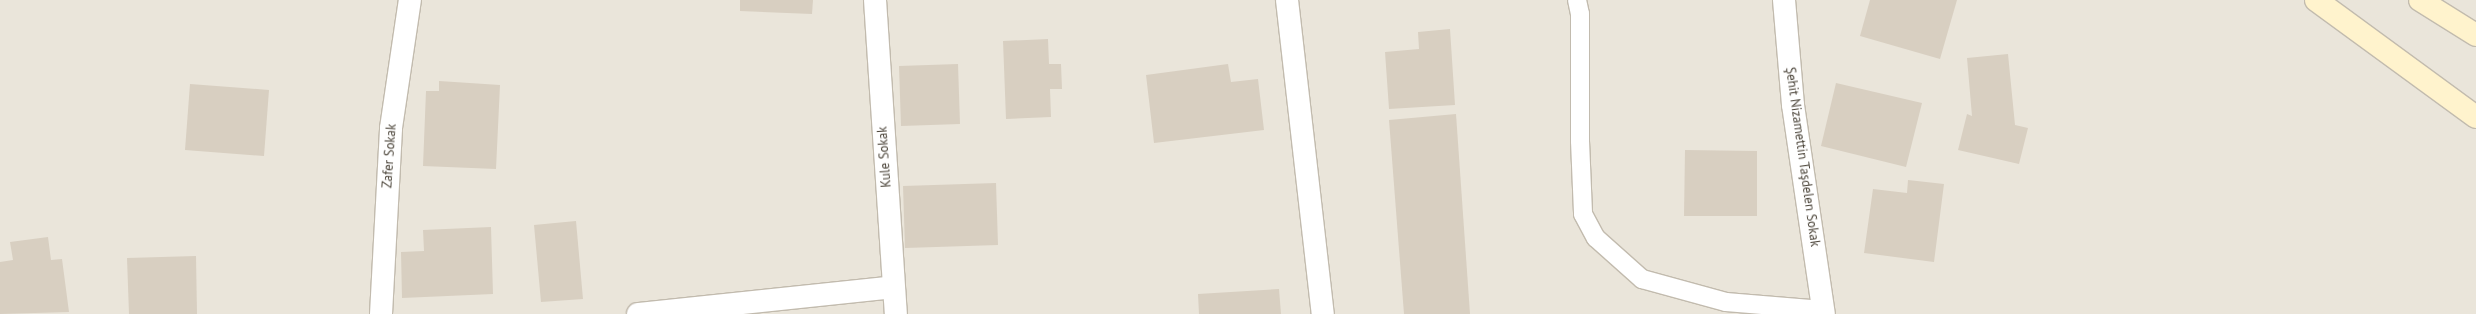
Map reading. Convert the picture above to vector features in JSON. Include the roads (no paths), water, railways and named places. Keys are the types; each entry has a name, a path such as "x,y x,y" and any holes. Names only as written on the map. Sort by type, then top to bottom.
{"main road":[{"path":"2316,0 2476,117"},
{"path":"2420,0 2476,35"}],"street":[{"name":"Zafer Sokak","path":"381,314 391,128 410,0"},
{"name":"Kule Sokak","path":"875,0 896,314"},
{"path":"1287,0 1323,314"},
{"name":"Şehit Nizamettin Taşdelen Sokak","path":"1784,0 1793,104 1824,312"},
{"path":"638,314 893,287"}],"lane":[{"path":"1577,0 1580,14 1580,141 1583,214 1596,238 1642,279 1726,302 1824,312"}]}
